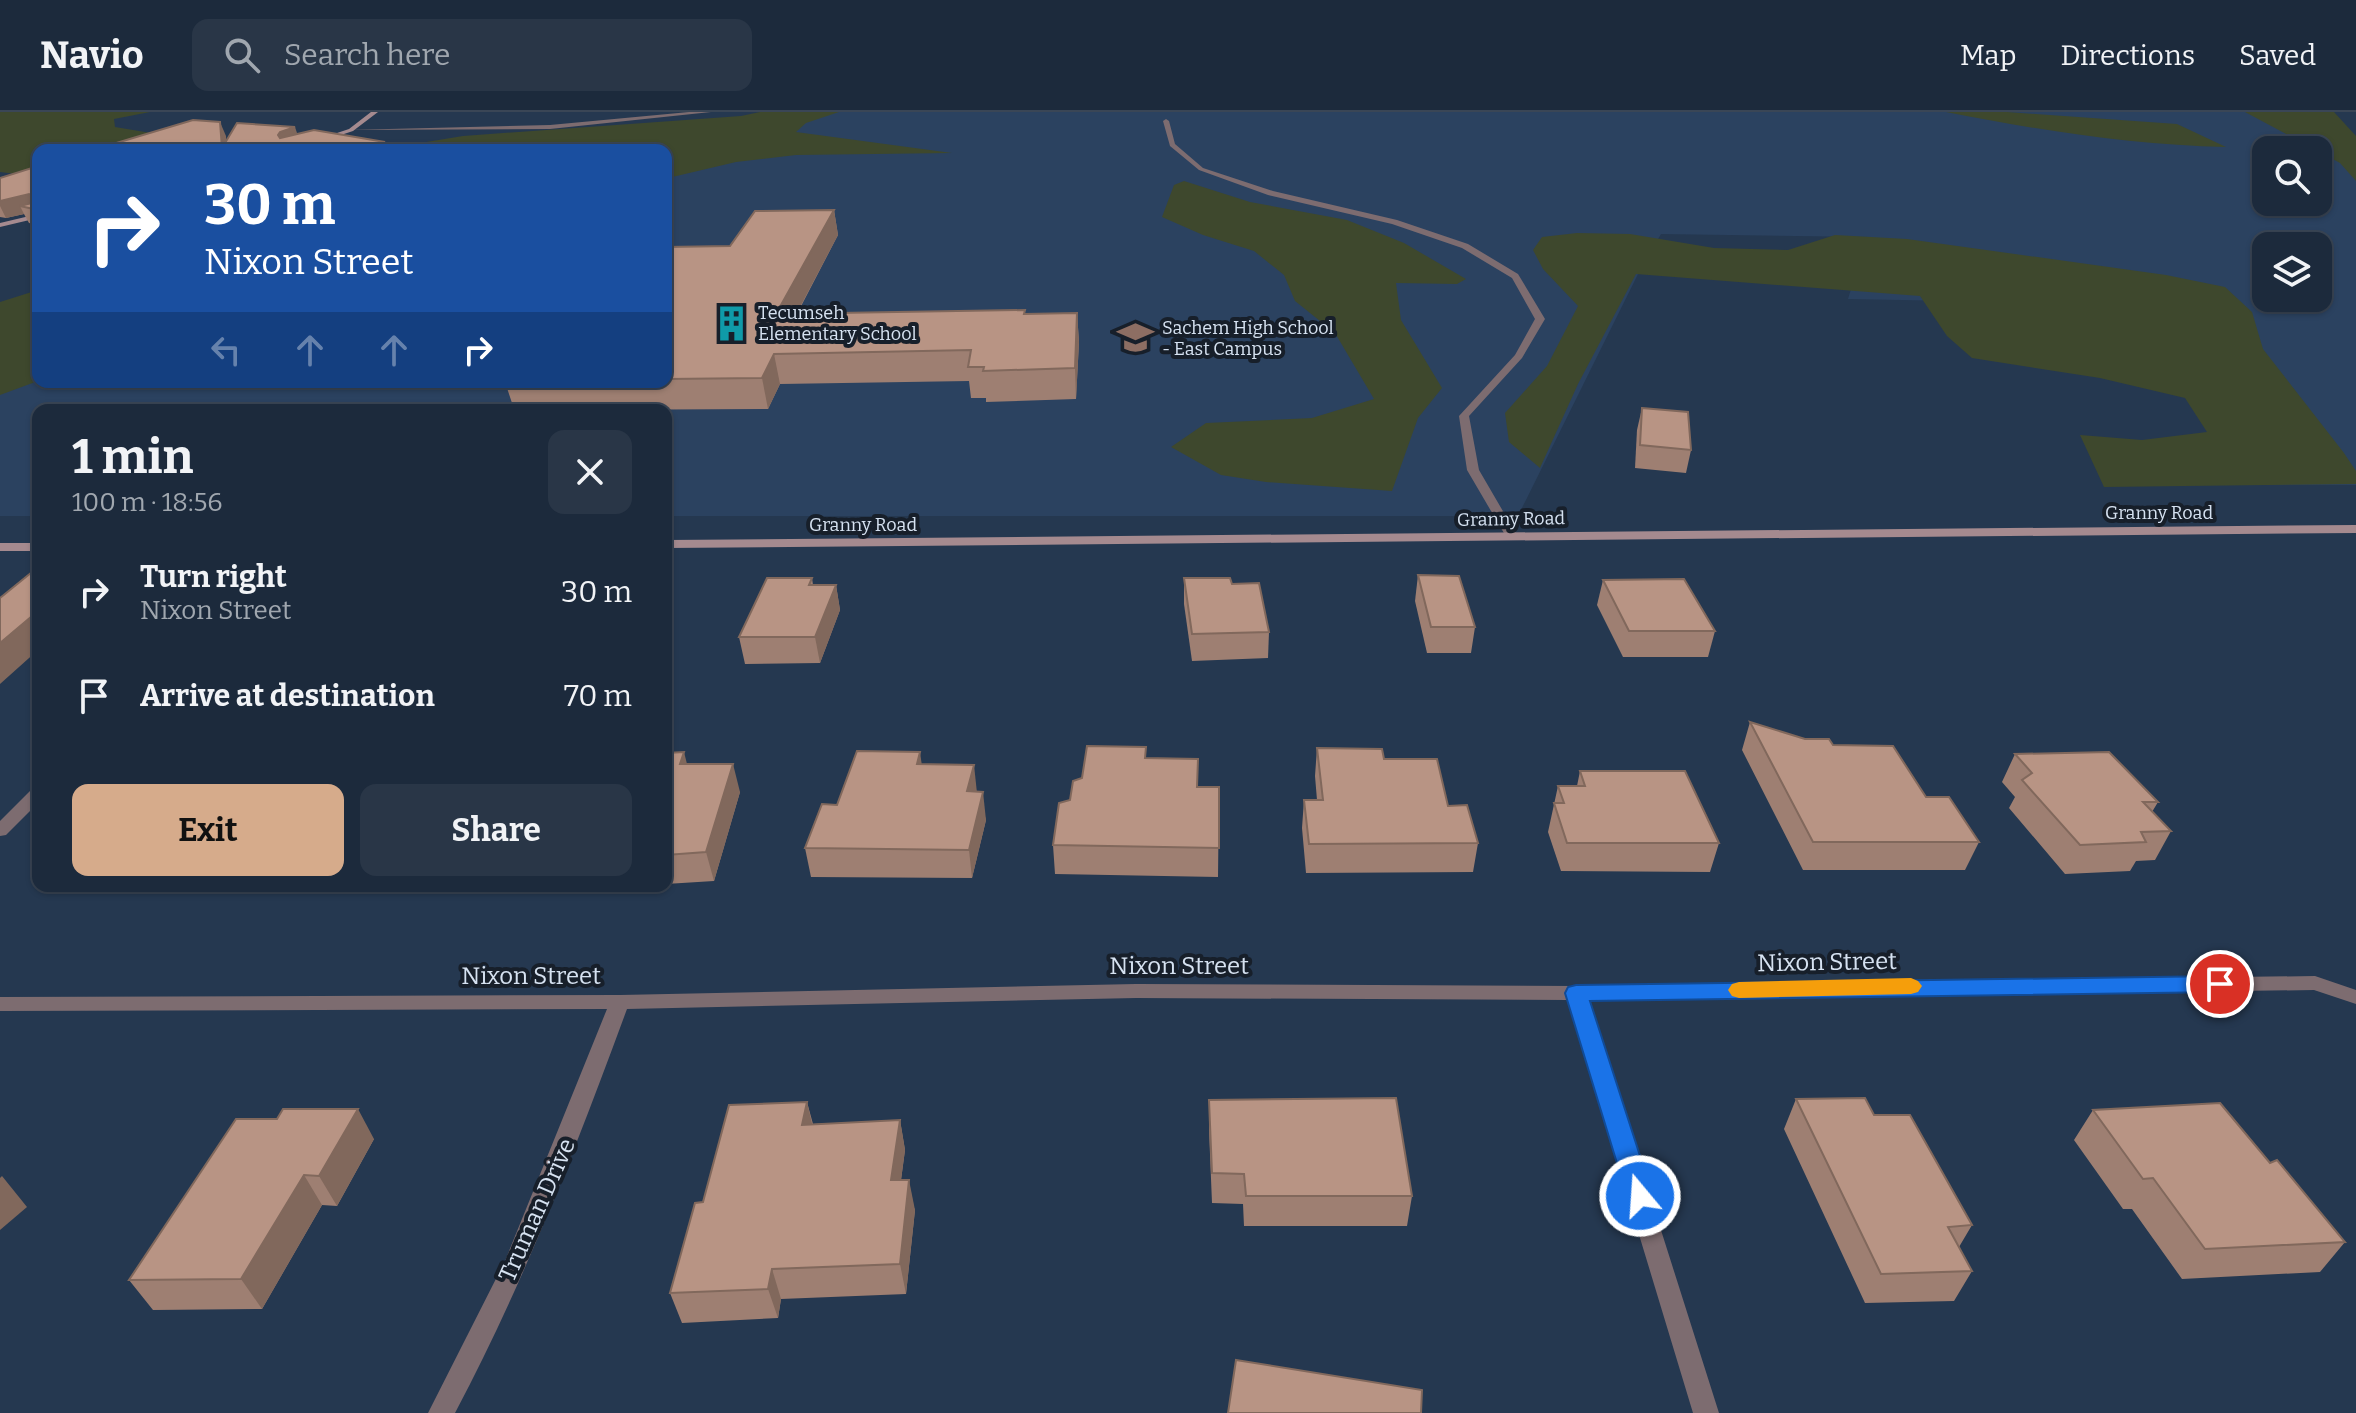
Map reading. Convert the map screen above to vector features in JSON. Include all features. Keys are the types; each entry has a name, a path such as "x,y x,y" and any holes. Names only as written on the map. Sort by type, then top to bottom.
{"street":[{"path":"351,130 375,112"},
{"path":"308,144 351,130 550,127 708,112"},
{"path":"1166,121 1172,145 1201,169 1271,193 1394,222 1465,246 1515,276 1540,319 1519,356 1464,416 1473,470 1512,537"},
{"path":"0,225 32,217"},
{"name":"Granny Road","path":"672,544 2356,529"},
{"path":"0,547 32,547"},
{"path":"0,831 32,799"},
{"name":"Nixon Street","path":"0,1004 620,1002 1136,991 1576,993 1901,986 2315,983 2356,997"},
{"path":"1576,993 1706,1413"},
{"name":"Truman Drive","path":"441,1413 462,1376 551,1186 620,1002"}],"shaded area":[{"name":"Sachem High School - East Campus","path":"813,112 2314,112 2356,154 2356,485 2260,485 2172,305 1848,299 1867,237 1661,234 1641,268 1518,516 672,516 672,404 32,404 32,516 0,516 0,383 32,372 32,388 672,388 672,159"}],"green space":[{"path":"0,112 150,112 114,119 115,127 163,135 143,144 32,144 32,181 16,174 0,172"},
{"path":"760,112 839,112 806,123 796,132 952,153 796,155 736,162 672,177 672,144 414,144 463,136 741,116"},
{"path":"1946,112 2007,112 2177,124 2226,147 2085,136"},
{"path":"2245,112 2334,112 2356,136 2356,181 2332,159 2332,136 2290,136"},
{"path":"1184,181 1250,202 1347,220 1404,243 1466,279 1457,284 1396,283 1401,320 1442,388 1418,418 1392,491 1266,482 1221,475 1171,447 1206,423 1312,418 1374,399 1335,333 1295,301 1284,275 1254,251 1203,235 1162,217 1174,185"},
{"path":"1577,233 1630,234 1714,248 1788,250 1835,235 1907,239 2166,275 2225,287 2252,312 2263,349 2344,453 2356,471 2356,484 2104,487 2080,435 2142,440 2207,432 2185,398 2100,378 1972,358 1947,336 1920,296 1636,274 1578,384 1540,468 1509,442 1505,413 1547,366 1578,306 1543,269 1533,250 1542,237"},
{"path":"32,292 32,383 0,395 0,302"}],"building":[{"path":"193,120 220,122 222,144 113,144"},
{"path":"237,123 295,127 280,132 280,138 314,130 385,142 224,144"},
{"path":"32,168 32,196 29,194 0,201 0,178"},
{"path":"834,210 776,314 1025,310 1024,314 1077,313 1075,368 983,371 984,367 968,367 971,350 774,354 762,378 672,379 672,247 730,246 755,211"},
{"path":"1642,408 1688,412 1691,450 1640,445"},
{"path":"32,572 32,616 0,643 0,598"},
{"path":"1418,575 1459,576 1475,627 1431,627"},
{"path":"767,578 812,578 809,585 836,585 815,637 739,637"},
{"path":"1184,578 1230,578 1232,584 1259,583 1269,632 1192,634"},
{"path":"1684,579 1715,631 1629,631 1603,580"},
{"path":"1750,722 1805,739 1829,739 1833,745 1893,746 1926,797 1949,797 1979,842 1813,842"},
{"path":"1087,746 1146,747 1145,758 1198,759 1197,787 1219,787 1219,848 1053,845 1059,803 1070,800 1073,781 1082,778"},
{"path":"1317,748 1382,749 1384,759 1437,759 1448,806 1467,805 1478,843 1309,844 1304,800 1323,800"},
{"path":"857,751 920,752 917,764 974,765 967,791 983,792 969,850 805,848 822,804 837,805"},
{"path":"684,752 680,764 733,764 706,852 672,855 672,753"},
{"path":"2109,752 2158,802 2143,802 2171,831 2141,832 2146,842 2080,845 2022,780 2032,773 2015,754"},
{"path":"1580,771 1685,771 1719,843 1567,843 1554,803 1564,803 1558,786 1585,786"},
{"path":"1396,1098 1412,1196 1246,1196 1244,1174 1212,1173 1209,1100"},
{"path":"1865,1098 1874,1115 1910,1115 1972,1225 1948,1227 1972,1271 1881,1274 1796,1099"},
{"path":"807,1102 802,1125 900,1120 891,1180 909,1180 900,1264 772,1269 768,1289 670,1293 695,1203 703,1202 729,1105"},
{"path":"2220,1103 2270,1163 2277,1160 2345,1242 2205,1249 2153,1178 2143,1179 2093,1110"},
{"path":"283,1109 358,1109 319,1176 304,1175 241,1279 129,1280 236,1119 277,1119"},
{"path":"1236,1360 1422,1390 1421,1413 1228,1413"}],"slow traffic":[{"path":"1739,990 1911,986"}],"place":[{"name":"Tecumseh Elementary School","path":"732,323"},
{"name":"Sachem High School - East Campus","path":"1136,338"}],"route":[{"path":"1640,1196 1576,993 1901,986 2220,984"}]}
